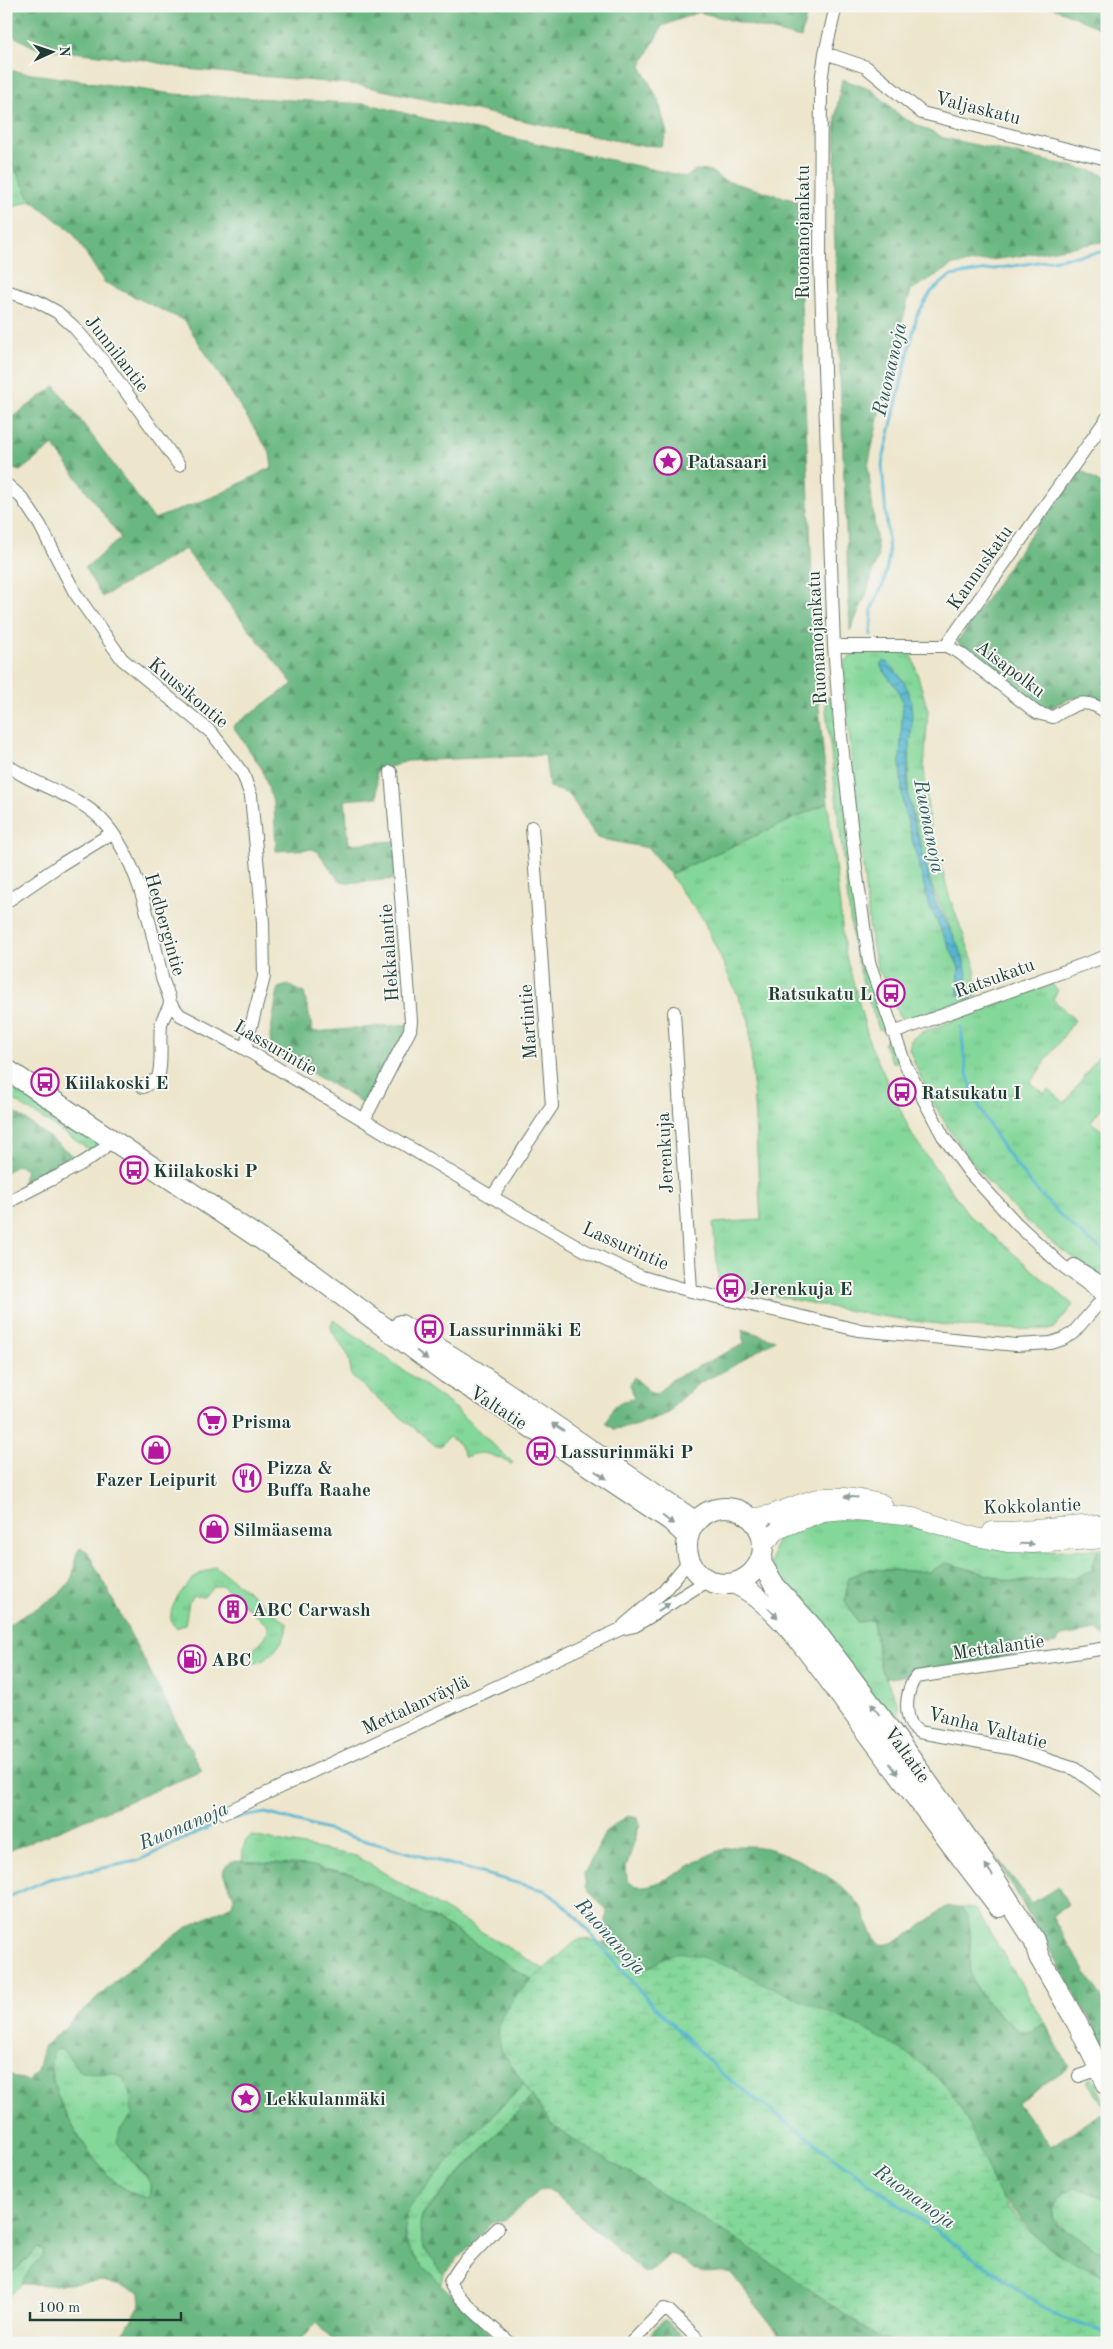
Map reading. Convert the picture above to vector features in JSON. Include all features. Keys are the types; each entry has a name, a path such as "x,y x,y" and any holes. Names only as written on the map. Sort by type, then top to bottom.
{"highway":[{"name":"Valtatie","path":"6,1069 313,1274 387,1316 475,1371 692,1529"},
{"path":"726,1508 740,1510 751,1517 759,1528 762,1553 756,1570 735,1584 716,1584 696,1571 689,1561 686,1549 692,1529 702,1516 713,1509 726,1508"},
{"name":"Valtatie","path":"762,1553 774,1586 826,1645 937,1794 1012,1905 1034,1940 1039,1957 1077,2023 1103,2077"},
{"name":"Valtatie","path":"735,1584 750,1590 804,1649 1000,1908 1026,1946 1039,1957"}],"main road":[{"name":"Kokkolantie","path":"751,1517 772,1515 806,1501 836,1496 858,1498 883,1504 976,1537 1007,1543 1033,1544 1107,1539"},
{"name":"Kokkolantie","path":"762,1553 778,1530 823,1512 847,1510 921,1519 983,1530 1009,1532 1107,1523"}],"street":[{"name":"Ruonanojankatu","path":"836,6 825,53 821,82 820,258 834,646 841,736 854,850 870,962 893,1033 916,1088 943,1136 970,1173 1017,1224 1060,1264 1106,1294"},
{"name":"Valjaskatu","path":"825,53 866,67 922,113 1107,159"},
{"name":"Junnilantie","path":"6,291 29,298 57,312 74,326 105,363 179,466"},
{"name":"Kannuskatu","path":"946,646 1107,418"},
{"name":"Kuusikontie","path":"6,484 22,498 40,525 75,593 122,659 212,733 243,774 251,796 263,922 264,977 245,1049"},
{"path":"834,646 946,646"},
{"name":"Aisapolku","path":"946,646 960,653 1037,713 1053,717 1077,703 1094,704 1107,713"},
{"name":"Hedbergintie","path":"6,764 21,775 90,809 112,833 131,869 146,908 170,1003 161,1025 158,1078 144,1087"},
{"name":"Hekkalantie","path":"364,1120 410,1030 411,1021 391,772"},
{"name":"Martintie","path":"492,1197 552,1106 532,827"},
{"path":"6,902 60,865 112,833"},
{"name":"Ratsukatu","path":"893,1033 1107,956"},
{"name":"Lassurintie","path":"170,1003 180,1015 245,1049 492,1197 604,1261 642,1277 691,1291 858,1330 1016,1345 1051,1343 1063,1339 1073,1333 1106,1294"},
{"name":"Jerenkuja","path":"674,1012 691,1291"},
{"path":"6,1204 35,1186 94,1157 106,1148 112,1140"},
{"name":"Mettalanväylä","path":"621,1629 663,1592 689,1561"},
{"name":"Mettalanväylä","path":"224,1813 621,1629 635,1626 708,1580"},
{"name":"Mettalantie","path":"908,1696 909,1685 916,1677 1107,1648"},
{"name":"Vanha Valtatie","path":"908,1696 911,1724 919,1732 1014,1750 1074,1769 1107,1793"},
{"path":"1079,2076 1103,2077"},
{"path":"498,2228 460,2267 450,2282 452,2288 510,2343"},
{"path":"631,2343 664,2309 668,2310 702,2343"}],"green space":[{"path":"6,6 808,6 801,38 699,12 662,26 641,66 659,102 667,134 661,146 637,145 359,85 186,69 145,60 36,48 6,32"},
{"path":"1050,6 1107,6 1107,34 1099,28"},
{"path":"6,70 173,94 369,104 431,120 687,177 695,170 710,171 723,180 797,201 816,676 828,803 670,874 648,848 597,838 569,794 549,787 545,755 407,761 376,772 378,797 345,800 349,844 396,841 395,879 347,883 339,880 318,852 313,849 276,851 274,805 262,769 233,726 293,684 185,549 102,597 85,568 121,538 53,445 20,471 6,467 6,422 55,386 154,519 218,495 272,467 270,453 185,321 104,282 73,233 31,200 6,152"},
{"path":"842,79 872,90 903,118 944,138 1097,172 1107,177 1107,241 953,265 911,290 886,382 868,466 878,555 865,598 850,631 834,223 836,115"},
{"path":"6,152 31,200 6,210"},
{"path":"1077,467 1107,488 1107,696 1101,704 1094,700 1080,697 1067,700 1046,710 957,642"},
{"path":"881,650 909,651 912,655 928,711 924,768 929,822 950,899 974,963 978,994 976,997 910,1021 903,1021 898,1015 887,983 878,970 870,934 842,668 846,660 861,652","holes":["881,667 911,701 908,795 931,884 964,960 967,983 965,994 958,994 959,967 929,905 903,803 900,762 903,702 898,690"]},
{"path":"830,697 834,708 860,942 884,1030 879,1029 865,990 853,943 826,709 825,698"},
{"path":"828,803 845,952 870,1044 912,1135 968,1214 1073,1305 1053,1329 969,1327 927,1323 885,1317 719,1284 713,1223 761,1220 749,1020 703,919 670,874"},
{"path":"1052,984 1058,990 1053,999 1075,1020 1030,1083 1044,1093 1048,1089 1065,1103 1107,1044 1107,1100 1091,1122 1104,1132 1102,1136 1107,1139 1107,1279 1074,1259 1043,1236 1014,1210 988,1181 964,1151 942,1118 924,1084 909,1049 911,1040 920,1033"},
{"path":"288,985 304,993 313,1032 410,1024 370,1101 361,1102 271,1049 270,1036 278,988"},
{"path":"887,1039 897,1062 892,1062 884,1044"},
{"path":"6,1079 99,1144 92,1151 90,1150 6,1095"},
{"path":"6,1105 76,1158 35,1182 22,1186 26,1169 18,1165 6,1172"},
{"path":"334,1320 450,1404 513,1463 511,1464 483,1453 465,1457 459,1444 449,1437 440,1446 436,1446 352,1377 348,1355 332,1331 331,1325"},
{"path":"742,1329 775,1340 728,1369 699,1383 678,1401 669,1413 634,1426 614,1429 606,1423 614,1406 634,1397 630,1384 634,1377 649,1391 656,1394 673,1379 744,1344"},
{"path":"828,1519 884,1519 990,1547 1041,1551 1098,1549 1091,1572 1073,1578 1014,1582 946,1563 929,1572 870,1569 849,1577 845,1601 858,1622 873,1620 881,1669 898,1704 900,1722 895,1728 771,1565 773,1550 778,1539"},
{"path":"80,1548 87,1551 202,1771 6,1852 6,1626 41,1606 65,1588 72,1577 76,1556"},
{"path":"1098,1549 1107,1549 1107,1639 1097,1630 1061,1636 1057,1643 1027,1646 1014,1655 886,1679 881,1670 873,1620 858,1622 845,1601 849,1577 870,1569 929,1572 946,1563 1014,1582 1073,1578 1091,1572"},
{"path":"215,1566 287,1623 285,1635 277,1648 260,1662 255,1663 250,1657 266,1635 268,1626 223,1586 213,1586 204,1597 193,1596 189,1602 185,1625 176,1628 172,1622 173,1608 181,1592 198,1575"},
{"path":"628,1816 638,1818 640,1824 626,1867 627,1880 634,1885 651,1885 660,1882 701,1859 722,1850 736,1846 753,1846 778,1851 790,1856 817,1870 841,1886 859,1904 874,1938 880,1944 896,1942 905,1937 946,1907 957,1907 964,1912 968,1919 970,1930 970,1972 979,1992 988,2004 1013,2027 1031,2033 1041,2024 1047,2027 1069,2067 1018,2103 1051,2146 1101,2113 1107,2125 1107,2199 1076,2187 1066,2192 1057,2201 1054,2206 1053,2217 1060,2227 1087,2244 1107,2250 1107,2277 1080,2268 1037,2238 998,2192 960,2106 872,2033 722,1965 693,1955 668,1955 655,1965 638,1968 632,1966 617,1952 604,1944 607,1911 586,1887 584,1874 606,1831"},
{"path":"252,1836 356,1856 545,1970 533,1981 451,1928 352,1874 307,1865 242,1861 246,1840"},
{"path":"994,1854 1032,1903 1058,1887 1068,1904 1052,1917 1107,2007 1107,2049"},
{"path":"233,1861 307,1865 352,1874 451,1928 533,1981 512,2001 503,2015 502,2051 524,2084 452,2157 409,2208 404,2234 414,2257 500,2343 335,2343 316,2323 297,2343 118,2343 141,2303 140,2292 103,2281 54,2285 22,2284 32,2266 42,2257 44,2251 38,2248 15,2270 6,2275 6,2071 28,2082 37,2071 43,2047 133,1966 186,1928 232,1905 234,1898 223,1873 227,1865","holes":["55,2050 63,2051 69,2056 75,2066 85,2073 113,2073 124,2078 130,2094 132,2115 120,2130 117,2142 132,2162 151,2182 149,2198 133,2194 113,2180 89,2152 78,2135 58,2097 52,2079 51,2063"]},
{"path":"957,1907 974,1909 979,1914 1047,2027 1042,2024 1030,2033 1020,2032 985,1999 972,1979 969,1964 970,1937 968,1921 964,1913"},
{"path":"581,1939 606,1945 619,1953 630,1964 639,1968 651,1966 672,1954 678,1953 696,1955 708,1959 867,2031 890,2043 931,2072 947,2088 958,2103 996,2189 1020,2221 1032,2233 1060,2254 1107,2277 1107,2343 898,2343 879,2337 741,2242 551,2124 502,2051 499,2028 503,2014 517,1995 546,1967"},
{"path":"55,2050 65,2051 75,2066 99,2074 112,2073 124,2078 130,2094 132,2115 120,2130 134,2163 150,2181 151,2191 149,2198 133,2194 113,2180 89,2152 67,2116 52,2078 51,2062"},
{"path":"1092,2077 1107,2106 1107,2110 1088,2083 1088,2079"},
{"path":"524,2084 532,2096 421,2215 424,2249 444,2274 440,2285 411,2251 405,2231 405,2220 409,2208 452,2157"},
{"path":"532,2096 551,2124 565,2134 741,2242 879,2337 898,2343 786,2343 731,2273 700,2272 678,2257 670,2254 651,2271 643,2272 554,2193 547,2190 539,2191 504,2221 494,2221 444,2274 428,2254 422,2241 421,2216"},
{"path":"1076,2187 1107,2199 1107,2250 1093,2247 1069,2233 1053,2216 1054,2207 1059,2198 1067,2191"},
{"path":"38,2248 44,2251 42,2257 32,2266 22,2284 6,2299 6,2275 15,2270"},
{"path":"663,2320 666,2320 690,2343 642,2343"},
{"path":"26,2339 55,2343 6,2343"}],"water":[{"path":"884,661 898,673 906,686 910,698 912,725 907,782 909,803 934,896 964,962 967,987 963,996 958,995 959,967 929,905 903,803 900,762 903,702 898,690 881,667 881,663"}],"waterway":[{"name":"Ruonanoja","path":"871,635 872,608 884,582 889,555 882,464 917,315 931,292 950,276 1107,251"},
{"name":"Ruonanoja","path":"961,1027 969,1080 978,1104 991,1128 1025,1176 1045,1199 1065,1220 1107,1253"},
{"name":"Ruonanoja","path":"6,1898 49,1879 137,1861 224,1820 266,1813 546,1891 570,1910 647,1999 722,2074 870,2184 1054,2315 1107,2333"}],"place":[{"name":"Patasaari","path":"668,461"},
{"name":"Ratsukatu L","path":"891,993"},
{"name":"Kiilakoski E","path":"45,1082"},
{"name":"Ratsukatu I","path":"902,1092"},
{"name":"Kiilakoski P","path":"134,1170"},
{"name":"Jerenkuja E","path":"731,1288"},
{"name":"Lassurinmäki E","path":"429,1329"},
{"name":"Prisma","path":"212,1421"},
{"name":"Fazer Leipurit","path":"156,1450"},
{"name":"Lassurinmäki P","path":"541,1451"},
{"name":"Pizza & Buffa Raahe","path":"247,1478"},
{"name":"Silmäasema","path":"214,1529"},
{"name":"ABC Carwash","path":"233,1609"},
{"name":"ABC","path":"192,1659"},
{"name":"Lekkulanmäki","path":"246,2098"}]}
